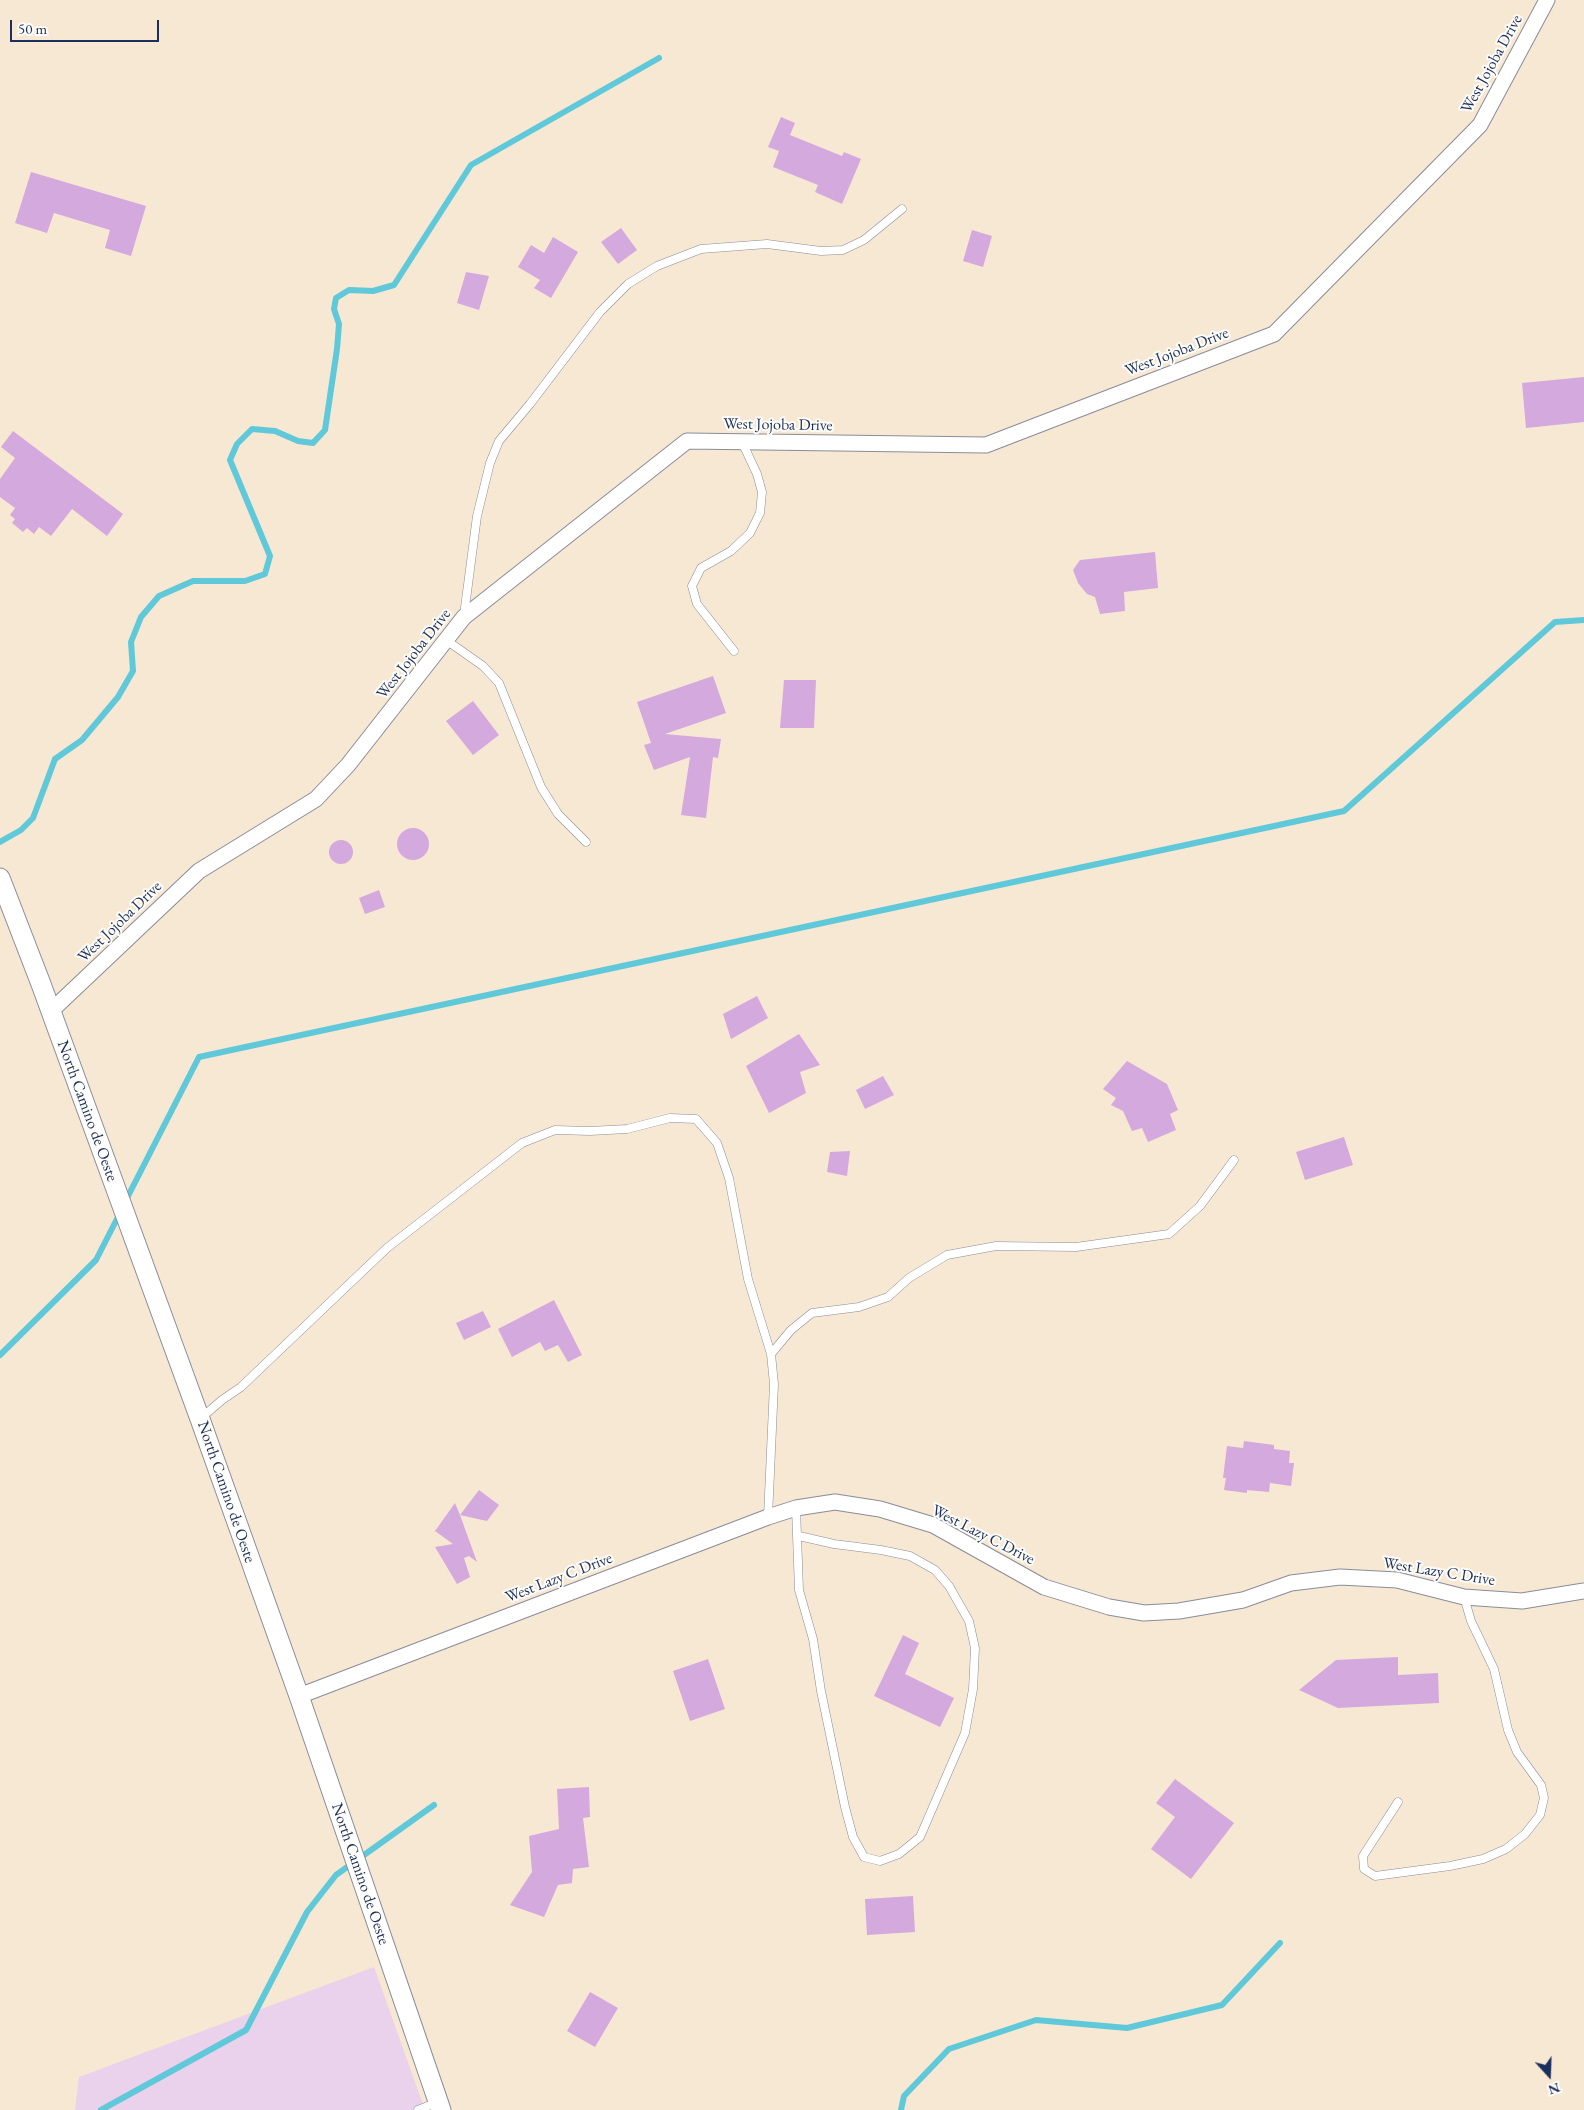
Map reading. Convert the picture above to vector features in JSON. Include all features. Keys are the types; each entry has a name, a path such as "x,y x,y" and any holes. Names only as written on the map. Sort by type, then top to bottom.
{"street":[{"name":"West Jojoba Drive","path":"51,1012 198,871 316,799 348,765 464,617 687,441 986,445 1274,334 1480,125 1547,0"},
{"name":"North Camino de Oeste","path":"0,878 200,1419 299,1696 440,2106"},
{"name":"West Lazy C Drive","path":"299,1696 768,1517 796,1508 835,1502 880,1509 933,1525 1044,1587 1109,1607 1144,1613 1178,1611 1243,1600 1291,1583 1340,1577 1397,1580 1464,1597 1522,1601 1584,1591"}],"lane":[{"path":"464,617 477,516 490,463 499,441 530,404 600,312 628,284 657,266 701,249 768,244 821,251 843,250 864,240 902,208"},
{"path":"734,651 697,604 692,586 701,568 731,551 750,533 760,513 762,492 757,474 742,442"},
{"path":"446,640 483,666 499,683 542,787 558,814 586,842"},
{"path":"200,1419 222,1400 241,1388 387,1248 522,1143 555,1130 626,1129 670,1118 696,1120 717,1143 729,1178 748,1279 771,1354 774,1384 768,1517"},
{"path":"771,1354 791,1330 812,1313 858,1307 888,1297 909,1278 947,1255 996,1246 1076,1247 1169,1234 1200,1206 1234,1160"},
{"path":"796,1508 799,1536 799,1590 813,1639 821,1691 851,1830 864,1857 880,1861 898,1854 920,1837 966,1733 973,1689 975,1648 969,1621 949,1586 935,1570 910,1556 834,1544 799,1536"},
{"path":"1398,1802 1363,1856 1364,1869 1375,1876 1450,1866 1484,1859 1506,1849 1525,1834 1540,1814 1544,1798 1541,1785 1517,1752 1508,1730 1494,1669 1471,1621 1464,1597"},
{"path":"418,2110 440,2106"}],"shaded area":[{"path":"374,1967 425,2110 75,2110 79,2077"}],"building":[{"path":"781,117 795,123 790,135 842,156 844,152 861,159 842,204 815,192 818,185 773,167 779,151 768,147"},
{"path":"31,172 146,206 131,256 105,248 110,230 54,213 47,233 15,223"},
{"path":"621,228 637,250 618,264 601,242"},
{"path":"972,230 992,236 983,267 963,261"},
{"path":"553,237 578,252 551,298 534,288 540,280 518,267 531,245 544,253"},
{"path":"466,272 489,276 479,310 457,303"},
{"path":"1584,377 1584,422 1526,428 1522,383"},
{"path":"13,431 123,514 107,536 72,509 51,536 39,527 34,534 27,528 23,532 12,523 15,519 10,515 15,508 0,497 0,479 15,458 1,447"},
{"path":"1155,552 1158,588 1124,592 1125,611 1100,614 1095,597 1087,594 1078,583 1073,570 1080,560"},
{"path":"713,676 726,713 665,734 721,739 718,758 713,757 706,818 681,815 690,757 654,770 644,745 651,743 637,702"},
{"path":"784,680 816,680 814,728 780,728"},
{"path":"473,701 499,735 473,755 446,721"},
{"path":"413,828 419,829 424,833 428,838 428,850 424,855 419,859 413,860 407,859 402,855 398,850 397,844 398,838 402,833 407,829"},
{"path":"341,840 350,843 353,852 350,861 341,864 332,861 329,852 332,843"},
{"path":"379,890 385,907 365,914 359,898"},
{"path":"757,996 768,1018 731,1039 723,1014"},
{"path":"799,1034 820,1065 800,1072 806,1093 769,1113 746,1066"},
{"path":"1127,1061 1167,1084 1178,1110 1170,1114 1176,1130 1148,1142 1142,1128 1132,1131 1123,1111 1111,1105 1116,1098 1103,1089"},
{"path":"883,1076 894,1095 865,1109 856,1090"},
{"path":"1344,1137 1353,1165 1305,1180 1296,1152"},
{"path":"850,1151 847,1176 827,1172 830,1152"},
{"path":"554,1300 582,1355 568,1362 558,1345 545,1351 540,1342 512,1357 498,1329"},
{"path":"483,1311 491,1327 464,1340 456,1323"},
{"path":"1244,1441 1274,1445 1274,1449 1290,1451 1289,1463 1294,1463 1291,1486 1270,1483 1269,1492 1247,1490 1247,1493 1224,1490 1226,1478 1223,1478 1227,1446 1243,1448"},
{"path":"479,1490 499,1505 487,1521 460,1515"},
{"path":"455,1503 477,1562 469,1556 464,1558 470,1577 457,1584 435,1547 453,1544 435,1531"},
{"path":"903,1635 919,1643 905,1674 954,1698 940,1727 874,1696"},
{"path":"1398,1657 1398,1675 1438,1673 1439,1703 1338,1708 1299,1690 1336,1660"},
{"path":"708,1659 725,1709 690,1721 673,1671"},
{"path":"1175,1779 1234,1823 1191,1879 1151,1849 1175,1817 1156,1803"},
{"path":"589,1787 590,1817 583,1818 589,1867 573,1869 572,1883 558,1885 544,1917 510,1905 532,1872 529,1836 559,1829 557,1789"},
{"path":"913,1896 915,1932 867,1935 865,1899"},
{"path":"590,1992 618,2008 595,2047 567,2031"}],"waterway":[{"path":"0,842 21,830 33,818 55,759 82,740 118,697 133,671 131,642 141,617 159,596 193,581 245,581 265,574 270,556 230,460 237,444 252,429 275,431 298,441 313,443 325,430 337,349 339,324 334,309 336,298 349,290 373,291 394,285 471,165 659,58"},
{"path":"125,1202 199,1057 1344,811 1555,622 1584,620"},
{"path":"0,1355 96,1260 120,1213"},
{"path":"101,2110 246,2030 307,1912 336,1875 434,1805"},
{"path":"901,2110 904,2096 949,2049 1036,2020 1127,2028 1222,2005 1280,1943"}]}
